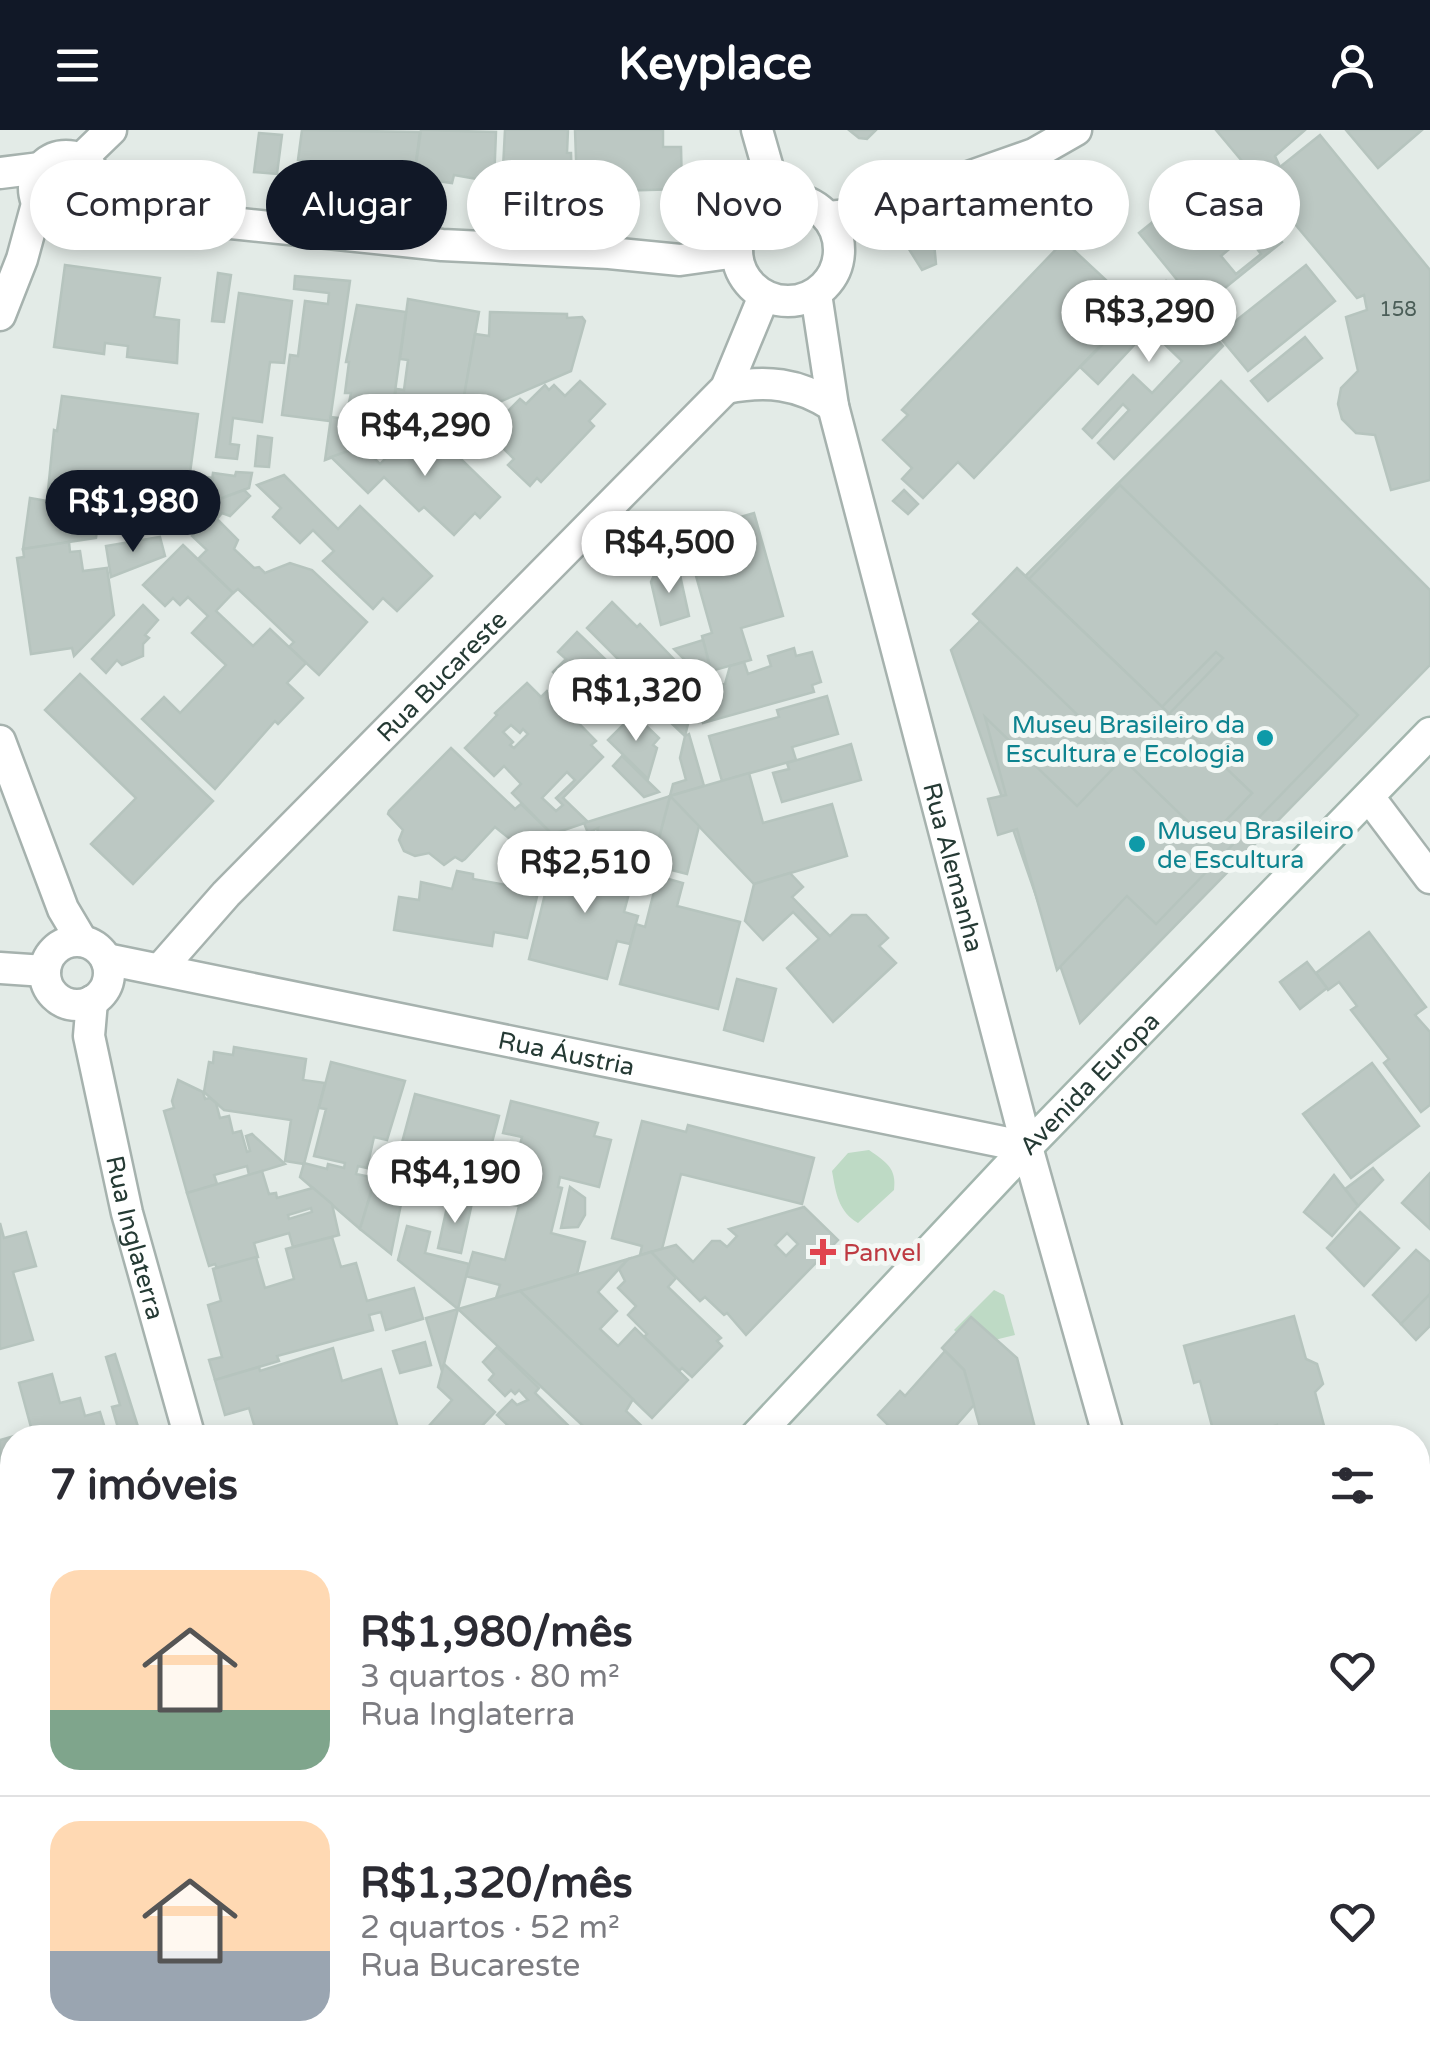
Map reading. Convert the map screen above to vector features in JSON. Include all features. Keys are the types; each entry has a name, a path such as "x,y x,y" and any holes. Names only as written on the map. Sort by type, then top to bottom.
{"street":[{"path":"51,160 67,155 81,158 112,130"},
{"path":"757,130 766,160"},
{"path":"828,218 895,210 963,179 1034,154 1076,130"},
{"path":"0,176 30,188"},
{"path":"246,225 442,245 680,260 736,252 740,270 750,284 764,296 782,301 816,294 837,267 837,232 818,209"},
{"path":"0,315 30,231"},
{"name":"Rua Alemanha","path":"816,294 833,406 1027,1148 1106,1425"},
{"name":"Rua Bucareste","path":"161,968 226,894 726,388 764,296"},
{"path":"726,388 754,382 787,384 833,406"},
{"name":"Avenida Europa","path":"766,1425 1027,1148 1430,734"},
{"path":"0,742 63,909 84,948 109,970 108,983 82,1003 52,993 44,971 51,954 84,948"},
{"path":"1369,797 1430,878"},
{"name":"Rua Áustria","path":"84,948 161,968 1027,1148"},
{"path":"0,968 44,971"},
{"name":"Rua Inglaterra","path":"82,1003 127,1213 186,1425"}],"green space":[{"path":"869,1150 892,1171 894,1190 858,1223 842,1207 832,1171 848,1153"},
{"path":"994,1290 1004,1295 1015,1335 970,1346 954,1330"}],"building":[{"path":"302,130 420,132 416,160 298,160"},
{"path":"421,130 496,132 495,160 467,160 467,177 454,175 452,183 447,182 447,160 417,160"},
{"path":"505,130 568,130 567,153 571,153 571,160 503,160"},
{"path":"575,130 663,130 663,147 681,147 681,160 660,160 660,190 640,190 640,160 576,160"},
{"path":"849,130 876,130 867,139"},
{"path":"1216,130 1305,130 1275,156 1277,160 1241,160"},
{"path":"1346,130 1422,130 1378,168"},
{"path":"259,133 282,135 279,160 266,160 266,173 254,172"},
{"path":"1320,135 1430,270 1430,480 1391,490 1375,435 1356,433 1342,419 1338,404 1341,388 1358,371 1346,317 1367,310 1364,295 1357,298 1300,230 1300,160 1289,160"},
{"path":"1149,225 1149,245 1139,233"},
{"path":"910,250 935,250 936,264 922,270"},
{"path":"1055,250 1074,250 1136,308 974,478 958,462 923,498 902,479 912,468 883,440 908,415 902,410"},
{"path":"1153,250 1228,250 1221,256 1236,274 1261,254 1258,250 1272,250 1200,308"},
{"path":"65,265 160,278 154,317 179,320 177,363 127,357 128,346 105,343 104,354 54,347"},
{"path":"1306,265 1335,301 1248,371 1218,335"},
{"path":"218,273 231,275 224,322 212,321"},
{"path":"295,276 350,281 330,421 282,415 290,355 298,356 305,301 328,304 329,293 294,289"},
{"path":"1166,281 1223,346 1114,459 1098,443 1129,410 1123,404 1092,438 1083,429 1133,375 1152,393 1182,361 1149,329 1098,384 1080,367"},
{"path":"239,293 292,301 284,363 270,362 262,422 233,418 230,444 239,445 237,459 216,457"},
{"path":"408,299 479,312 460,419 452,412 446,415 450,400 432,397 427,422 389,436 396,389 404,390 408,360 400,359"},
{"path":"357,305 406,312 392,413 348,408 351,393 345,393 346,362"},
{"path":"490,312 567,314 567,318 582,317 585,321 571,371 460,419 475,334 489,336"},
{"path":"1305,337 1322,358 1268,401 1251,381"},
{"path":"580,381 605,404 589,421 594,426 541,482 537,478 530,486 508,465 514,459 499,444 492,451 460,419 484,409 497,422 520,399 526,404 545,385 549,390 554,385 565,396"},
{"name":"Museu Brasileiro de Escultura","path":"1221,381 1430,590 1430,665 1080,1023 951,650"},
{"path":"62,396 198,414 184,517 91,504 90,513 99,514 96,538 23,549 30,498 47,501 54,430 57,431"},
{"path":"331,417 368,422 365,445 325,460"},
{"path":"430,429 500,497 480,518 475,513 454,535 424,507 419,511 384,477 368,493 331,457 362,446 380,464 402,441 405,445 415,435 420,440"},
{"path":"258,436 272,438 269,467 255,466"},
{"path":"236,472 252,473 249,488 209,503 213,473 235,476"},
{"path":"284,475 338,529 360,506 432,576 397,611 383,598 373,609 323,561 334,551 313,530 300,543 273,517 281,508 257,485"},
{"path":"199,476 213,478 206,521 193,523"},
{"name":"Museu Brasileiro da Escultura e Ecologia","path":"1120,485 1358,715 1156,924 1127,896 1057,970 1017,829 998,835 988,799 1006,795 985,717 1077,806 1123,758 1207,840 1252,793 1169,714 1223,658 1216,652 1162,707 1029,579"},
{"path":"244,490 250,496 230,516 222,513 217,519 238,540 234,549 265,573 290,563 312,570 367,622 319,675 289,647 294,642 238,589 233,593 198,559 207,550 192,536 206,521 209,503"},
{"path":"904,490 918,504 908,514 893,501"},
{"path":"754,513 783,616 741,628 751,660 711,671 702,636 712,633 684,533"},
{"path":"160,537 165,556 111,577 106,546"},
{"path":"69,542 70,552 80,551 83,571 107,568 114,615 74,656 72,648 31,654 17,558 24,557 23,549"},
{"path":"183,545 233,593 216,611 253,646 270,629 306,663 287,683 303,698 278,724 275,721 215,789 142,719 164,697 180,713 226,665 192,633 208,616 188,597 180,605 173,598 165,606 143,585"},
{"path":"667,567 680,575 689,616 661,625 651,582 656,571"},
{"path":"1017,568 1252,793 1207,840 973,614"},
{"path":"612,602 637,627 640,624 692,678 698,672 700,675 685,736 665,717 668,713 628,675 631,672 587,628"},
{"path":"143,605 158,620 145,635 149,638 143,644 143,656 122,665 117,660 106,673 92,659"},
{"path":"577,632 635,688 605,718 553,672 566,659 558,652"},
{"path":"703,640 711,671 700,675 674,649"},
{"path":"794,648 796,656 812,652 821,682 812,685 814,692 703,723 698,707 700,691 725,684 730,666 744,662 748,674 771,666 768,656"},
{"path":"80,674 213,801 133,884 91,844 136,798 45,710"},
{"path":"527,683 541,697 547,691 596,741 591,745 603,757 563,798 588,822 552,834 512,793 521,784 504,766 494,776 465,748","holes":["511,725 528,734 514,748 503,732","567,772 575,780 556,798 563,805 556,811 542,798"]},
{"path":"827,696 838,734 792,747 796,760 722,781 709,736 779,717 777,710"},
{"path":"634,714 659,738 653,745 657,748 648,779 608,740"},
{"path":"689,734 704,786 670,796 673,784 686,780 680,758 685,736"},
{"path":"851,744 861,780 782,802 773,773 789,769 787,763"},
{"path":"451,748 515,809 521,804 552,834 515,843 495,827 465,859 455,857 444,865 429,853 415,856 404,851 399,840 403,830 389,811"},
{"path":"622,756 659,792 644,797 613,766"},
{"path":"749,773 763,823 832,804 847,856 754,884 670,796"},
{"path":"670,796 699,826 687,874 652,865"},
{"path":"670,796 656,849 597,833 598,828 588,833 584,823"},
{"path":"552,834 527,938 494,932 492,946 394,930 399,897 419,900 421,882 452,889 457,871 473,874 473,879 511,886 524,843"},
{"path":"572,849 625,863 623,872 634,875 624,912 638,916 630,944 617,941 607,979 529,959 547,886 562,889"},
{"path":"790,873 803,887 792,897 830,936 852,915 866,915 888,938 879,946 896,963 833,1022 787,968 819,939 793,912 763,940 745,921 754,884"},
{"path":"658,876 683,883 677,906 740,922 718,1009 620,984 636,924 645,927"},
{"path":"1369,932 1426,1007 1415,1015 1430,1032 1430,1105 1421,1112 1384,1063 1389,1059 1351,1010 1357,1006 1339,982 1328,990 1316,973"},
{"path":"1307,962 1327,988 1300,1009 1280,982"},
{"path":"737,979 776,989 763,1041 724,1030"},
{"path":"234,1047 306,1059 303,1080 325,1083 304,1164 285,1161 291,1120 224,1110 204,1092 214,1052 233,1055"},
{"path":"331,1062 405,1081 387,1140 374,1137 367,1168 358,1166 356,1174 375,1178 360,1229 300,1177 304,1163 327,1169 328,1164 344,1168 345,1163 314,1156 326,1109 319,1108"},
{"path":"1372,1063 1419,1126 1351,1178 1303,1114"},
{"path":"178,1080 216,1103 220,1118 229,1116 233,1133 241,1131 247,1152 250,1151 246,1136 252,1134 285,1164 249,1175 247,1166 214,1175 217,1184 187,1193 164,1111 174,1108"},
{"path":"415,1094 499,1116 480,1188 426,1175 421,1192 397,1185 402,1166 396,1165"},
{"path":"511,1101 598,1123 594,1136 611,1140 599,1187 560,1177 558,1187 562,1188 551,1233 585,1242 577,1274 496,1298 500,1285 466,1276 473,1252 505,1260 519,1206 505,1203 522,1137 503,1133"},
{"path":"642,1121 686,1132 688,1125 814,1158 802,1204 681,1174 662,1249 640,1255 642,1246 612,1238"},
{"path":"1373,1168 1383,1180 1358,1206 1345,1189"},
{"path":"262,1171 269,1194 276,1193 277,1198 313,1188 332,1204 339,1235 293,1247 289,1233 254,1243 258,1257 217,1268 215,1264 209,1266 187,1193","holes":["311,1208 312,1212 289,1219 288,1215"]},
{"path":"1430,1173 1430,1229 1402,1203"},
{"path":"1334,1175 1358,1206 1332,1236 1304,1212"},
{"path":"373,1186 403,1194 391,1254 360,1229"},
{"path":"570,1187 585,1198 585,1215 578,1227 561,1228"},
{"path":"449,1198 472,1203 461,1253 438,1248"},
{"path":"804,1207 838,1240 746,1335 727,1313 724,1315 705,1297 700,1301 651,1252 676,1245 693,1262 712,1241 727,1247 737,1236 729,1229","holes":["787,1233 798,1244 786,1256 775,1245"]},
{"path":"1360,1212 1399,1248 1364,1286 1327,1248"},
{"path":"0,1223 4,1238 26,1232 36,1266 13,1272 33,1340 0,1349"},
{"path":"407,1226 430,1232 425,1253 469,1264 458,1309 398,1260"},
{"path":"332,1237 341,1267 356,1263 367,1301 414,1288 423,1319 386,1330 381,1312 369,1315 373,1330 277,1356 279,1361 215,1380 209,1360 222,1357 208,1305 221,1301 213,1269 256,1257 265,1288 294,1279 286,1249"},
{"path":"1416,1250 1430,1262 1430,1294 1401,1324 1373,1295"},
{"path":"651,1252 676,1278 668,1287 721,1338 717,1341 722,1346 692,1377 682,1368 679,1371 644,1337 647,1334 628,1315 636,1306 618,1288 625,1281 619,1269 628,1259"},
{"path":"628,1259 598,1292 617,1311 600,1329 618,1346 635,1328 688,1380 652,1418 520,1291"},
{"path":"520,1291 633,1399 626,1411 641,1425 582,1425 458,1309"},
{"path":"1430,1294 1430,1326 1416,1340 1401,1324"},
{"path":"458,1309 444,1364 442,1371 426,1318"},
{"path":"1294,1316 1306,1359 1317,1364 1323,1384 1315,1392 1324,1425 1212,1425 1200,1381 1194,1383 1184,1346"},
{"path":"971,1317 1017,1358 1034,1425 979,1425 964,1370 942,1348"},
{"path":"425,1342 431,1365 400,1373 393,1351"},
{"path":"497,1347 539,1388 535,1393 568,1425 507,1425 497,1415 512,1400 517,1405 528,1400 519,1390 515,1394 511,1390 505,1396 489,1380 494,1374 483,1362"},
{"path":"333,1348 342,1381 381,1369 397,1425 254,1425 249,1408 225,1415 215,1380 259,1367 260,1371"},
{"path":"945,1351 964,1370 974,1405 956,1425 888,1425 878,1415 900,1391 905,1396"},
{"path":"115,1354 137,1425 117,1425 112,1407 120,1405 106,1357"},
{"path":"444,1364 495,1412 483,1425 430,1425 452,1400 438,1387"},
{"path":"52,1374 60,1403 80,1398 85,1416 100,1412 104,1425 30,1425 19,1383"}],"place":[{"name":"Museu Brasileiro da Escultura e Ecologia","path":"1265,738"},
{"name":"Museu Brasileiro de Escultura","path":"1137,844"},
{"name":"Panvel","path":"823,1252"}]}
